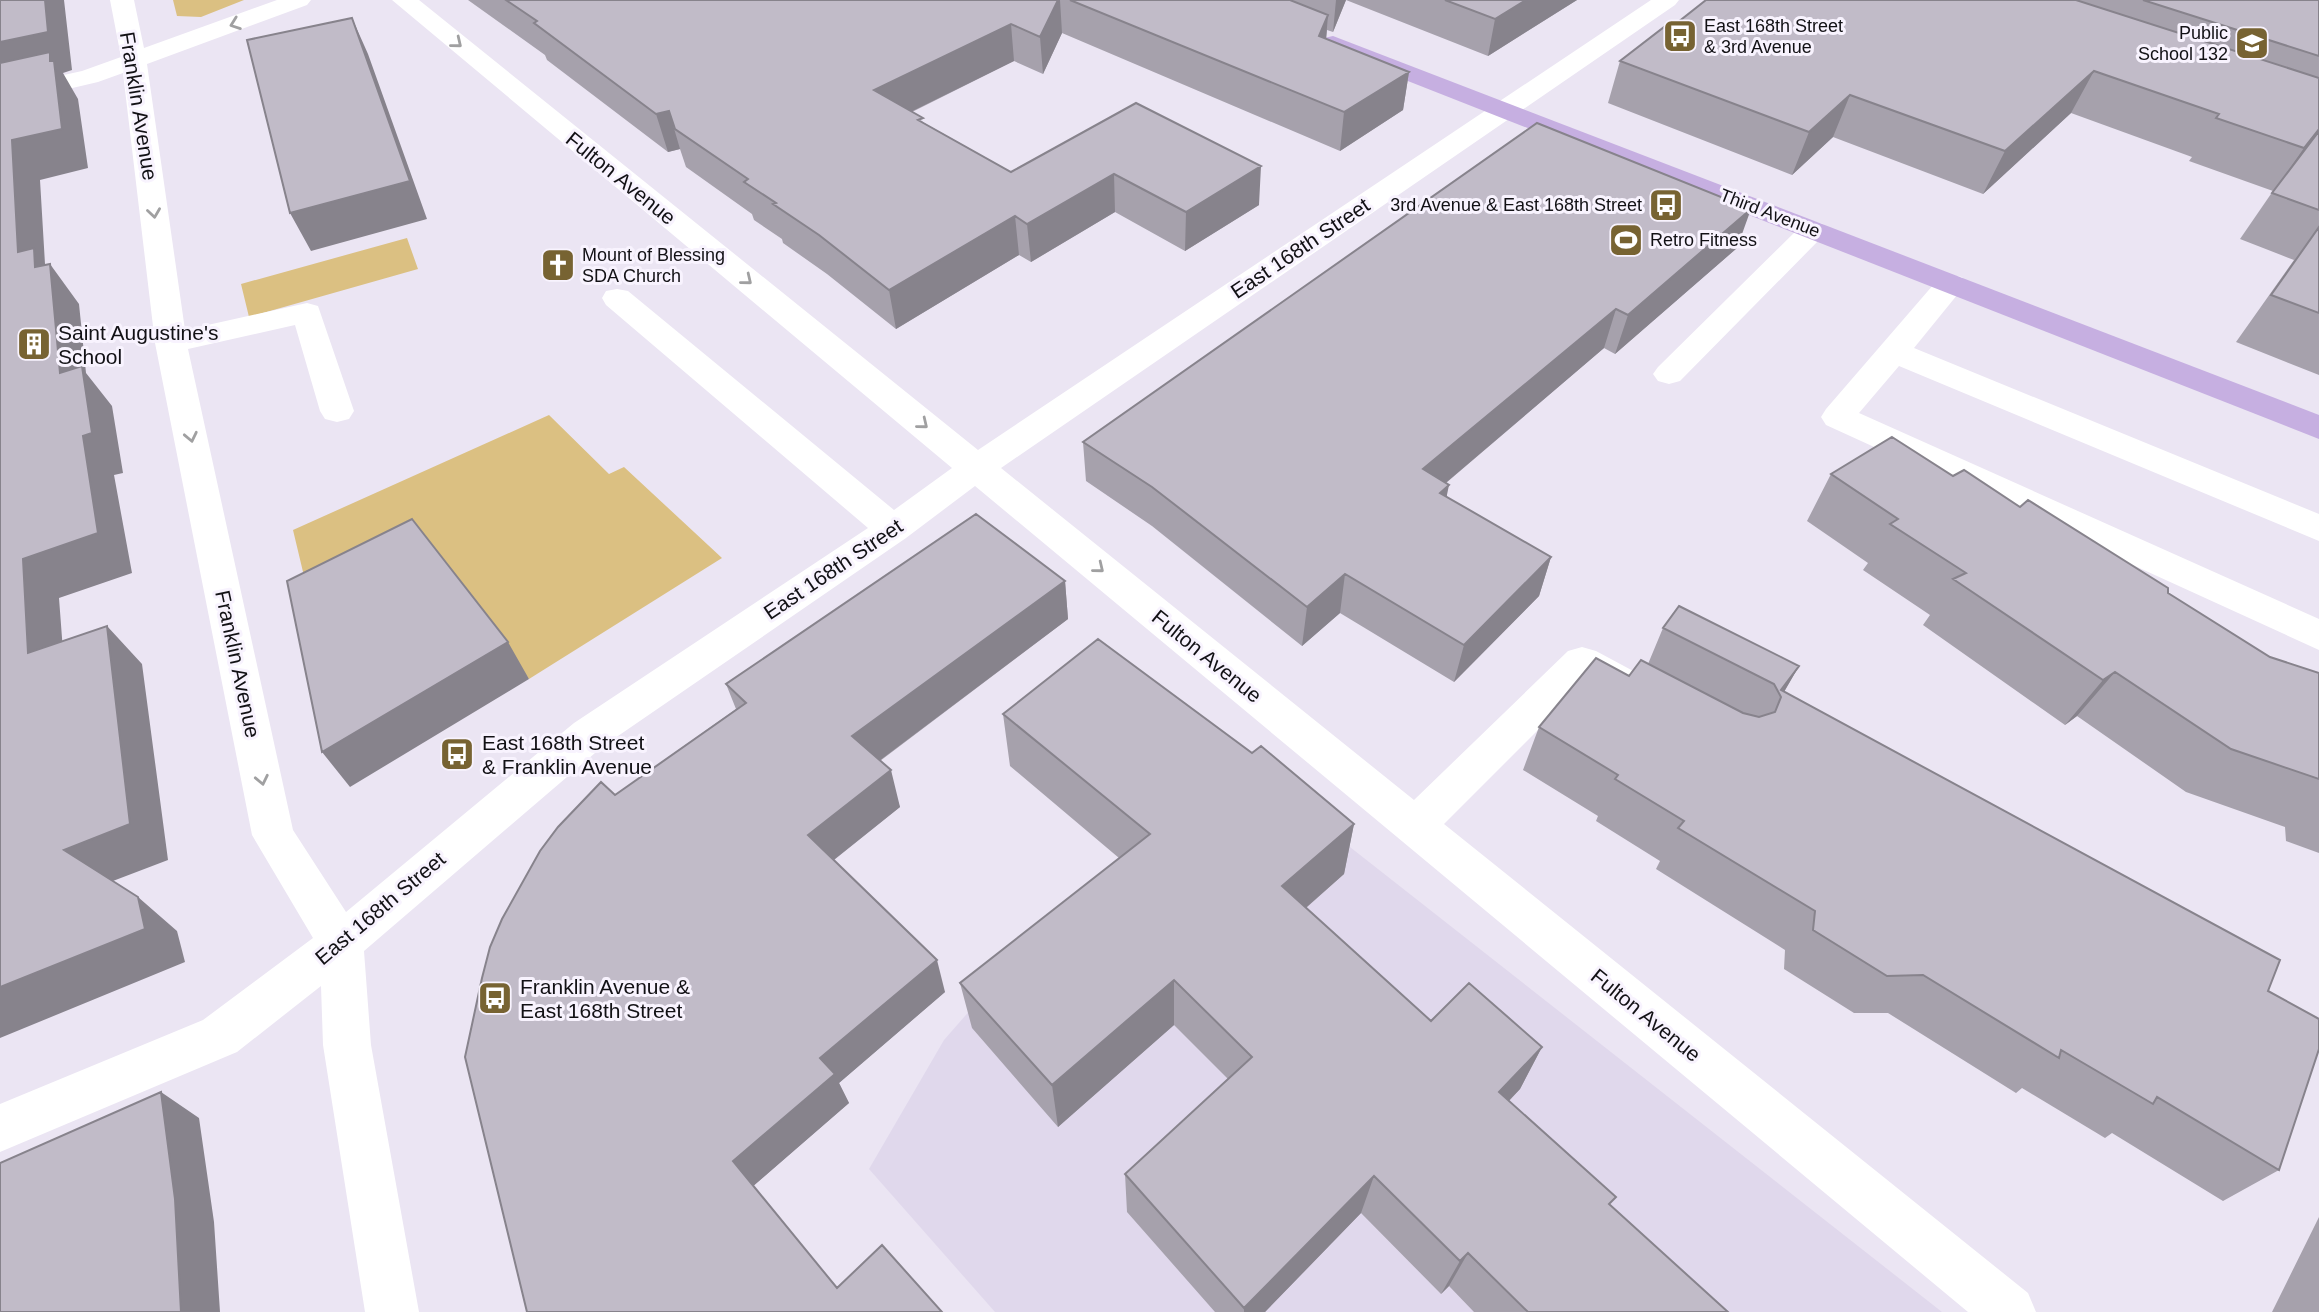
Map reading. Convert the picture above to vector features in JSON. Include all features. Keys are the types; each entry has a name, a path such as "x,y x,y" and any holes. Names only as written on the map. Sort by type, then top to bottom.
{"main road":[{"name":"Third Avenue","path":"1315,36 2319,428"}],"street":[{"name":"Franklin Avenue","path":"122,0 134,61 171,343 273,835 341,943 348,1045 392,1312"},
{"path":"0,97 89,77 299,0"},
{"name":"Fulton Avenue","path":"404,0 2010,1312"},
{"name":"East 168th Street","path":"0,1128 220,1035 341,943 588,735 893,529 976,468 1667,0"},
{"path":"1669,374 1813,229"},
{"path":"1951,284 1838,417 2319,635"},
{"path":"617,298 893,529"},
{"path":"171,343 307,313 337,411"},
{"path":"1894,352 2319,528"},
{"path":"1415,826 1582,662 1664,705"}],"shaded area":[{"path":"173,0 244,0 201,17 177,16"},
{"path":"407,238 418,269 249,317 241,284"},
{"path":"549,415 609,474 624,467 722,558 529,679 435,556 314,618 293,530"},
{"path":"1262,778 1942,1312 995,1312 869,1169 944,1040 986,992"}],"building":[{"path":"0,0 45,0 48,32 0,42"},
{"path":"506,0 1058,0 1040,37 1011,24 874,90 923,118 918,120 1011,172 1136,103 1261,166 1186,212 1114,174 1027,224 1015,216 889,290 819,235 744,182 748,179 675,129 669,111 656,114"},
{"path":"1070,0 1290,0 1328,15 1319,36 1409,72 1344,112"},
{"path":"1445,0 1526,0 1495,19"},
{"path":"1706,0 2076,0 2319,78 2319,129 2304,148 2216,118 2219,114 2094,71 2005,151 1850,95 1809,132 1620,61 1668,24 1673,26"},
{"path":"2143,0 2319,0 2319,56"},
{"path":"352,18 410,181 290,213 247,40"},
{"path":"50,52 50,61 54,61 62,129 12,140 18,252 34,248 35,267 50,264 60,373 82,366 92,433 83,436 98,533 23,559 28,653 107,626 130,824 64,850 138,897 145,929 0,987 0,63"},
{"path":"1537,123 1751,209 1628,315 1616,309 1423,469 1449,485 1440,493 1551,557 1464,645 1345,574 1307,607 1152,487 1083,442"},
{"path":"2319,131 2319,210 2272,193"},
{"path":"2319,227 2319,313 2271,295"},
{"path":"1892,437 1953,476 1964,470 2020,507 2028,500 2168,588 2168,593 2270,657 2319,673 2319,779 2231,749 2115,672 2103,680 1953,579 1966,573 1890,524 1898,519 1831,474"},
{"path":"976,514 1065,581 852,736 891,770 808,835 937,960 820,1058 835,1074 733,1161 837,1288 882,1245 942,1312 527,1312 465,1057 490,947 502,919 540,851 558,827 601,782 615,795 746,703 726,684"},
{"path":"412,519 508,642 322,752 287,581"},
{"path":"1679,606 1799,666 1781,690 2280,960 2268,991 2319,1019 2319,1049 2279,1170 2157,1097 2153,1104 2061,1050 2059,1058 1923,975 1887,976 1813,930 1815,911 1678,828 1684,821 1615,779 1618,775 1539,727 1596,658 1629,676 1641,660 1743,713 1759,717 1775,712 1781,697 1774,684 1663,628"},
{"path":"1098,639 1252,753 1261,746 1354,824 1282,886 1431,1021 1469,983 1542,1047 1499,1092 1616,1197 1609,1204 1728,1312 1528,1312 1468,1253 1460,1261 1374,1176 1244,1308 1125,1174 1252,1057 1174,980 1052,1085 960,983 1150,834 1003,714"},
{"path":"161,1092 175,1199 181,1312 0,1312 0,1163"}],"place":[{"name":"East 168th Street & 3rd Avenue","path":"1680,36"},
{"name":"Public School 132","path":"2252,43"},
{"name":"3rd Avenue & East 168th Street","path":"1666,205"},
{"name":"Retro Fitness","path":"1626,240"},
{"name":"Mount of Blessing SDA Church","path":"558,265"},
{"name":"Saint Augustine's School","path":"34,344"},
{"name":"East 168th Street & Franklin Avenue","path":"457,754"},
{"name":"Franklin Avenue & East 168th Street","path":"495,998"}]}
